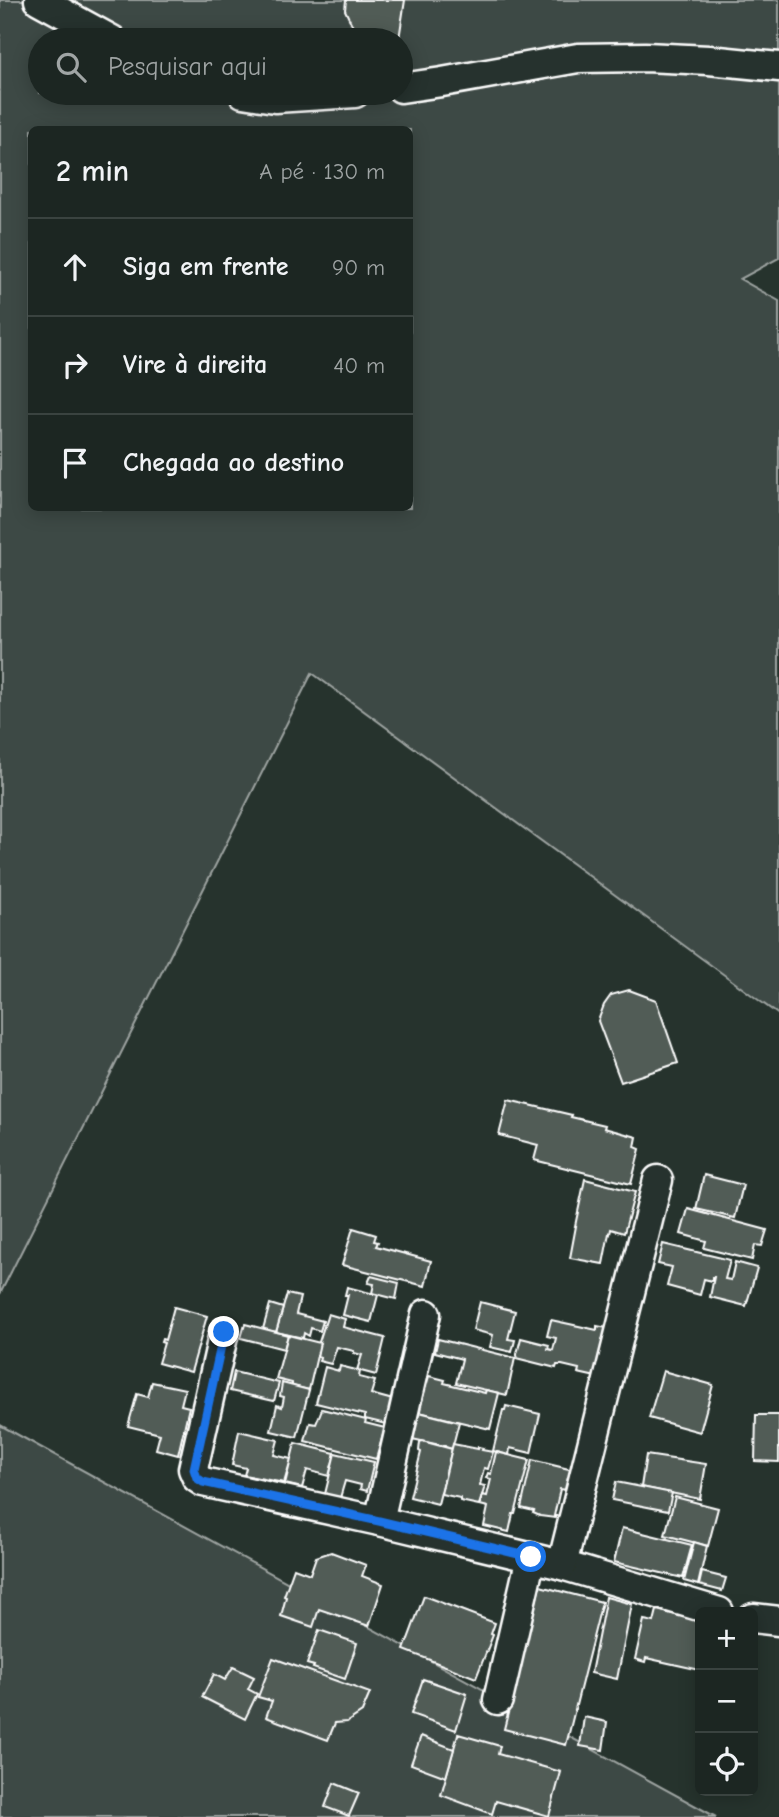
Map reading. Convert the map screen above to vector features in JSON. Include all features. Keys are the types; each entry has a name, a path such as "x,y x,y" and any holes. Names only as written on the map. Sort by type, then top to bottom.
{"street":[{"path":"39,0 89,28"},
{"path":"413,86 578,58 671,58 779,67"},
{"path":"562,1565 658,1181"},
{"path":"379,1521 426,1314"},
{"path":"224,1332 194,1469 197,1478 203,1482 531,1557 702,1607"},
{"path":"498,1700 531,1557"},
{"path":"758,1619 779,1621"}],"shaded area":[{"path":"0,0 779,0 779,258 740,279 779,301 779,1015 312,673 0,1294"},
{"path":"0,1425 716,1817 0,1817"}],"building":[{"path":"346,0 405,0 401,28 354,28 345,10"},
{"path":"629,990 656,1000 678,1063 621,1082 598,1021 611,995"},
{"path":"508,1100 572,1115 571,1117 605,1125 604,1128 637,1137 635,1147 640,1149 631,1184 534,1160 538,1145 499,1135"},
{"path":"704,1175 743,1185 735,1218 696,1209"},
{"path":"585,1179 635,1192 624,1233 611,1229 609,1233 603,1264 570,1258"},
{"path":"688,1209 767,1230 762,1246 755,1245 752,1260 704,1248 706,1241 681,1234"},
{"path":"353,1228 376,1235 376,1246 431,1261 425,1286 342,1265"},
{"path":"663,1244 730,1260 725,1279 731,1280 735,1262 757,1268 746,1306 710,1297 714,1277 712,1281 704,1279 700,1295 667,1286 672,1267 658,1264"},
{"path":"371,1276 399,1283 396,1299 372,1293 374,1284 368,1283"},
{"path":"347,1287 378,1295 371,1322 343,1315 348,1295 345,1295"},
{"path":"287,1294 300,1297 296,1314 323,1321 320,1331 311,1328 309,1336 304,1333 303,1338 276,1332"},
{"path":"480,1302 515,1311 508,1339 515,1340 512,1352 490,1347 493,1335 473,1330"},
{"path":"270,1304 283,1308 276,1332 263,1329"},
{"path":"174,1307 207,1316 191,1372 158,1363 164,1343 161,1342 162,1339 165,1340"},
{"path":"328,1314 345,1319 343,1327 385,1338 376,1375 357,1370 362,1355 354,1351 337,1347 331,1364 319,1361 319,1342"},
{"path":"551,1320 597,1330 597,1326 607,1328 596,1377 578,1373 579,1369 562,1365 557,1365 556,1368 516,1358 521,1338 549,1345 548,1349 553,1350 556,1338 547,1336"},
{"path":"245,1324 288,1335 284,1349 241,1338"},
{"path":"288,1335 320,1343 309,1390 276,1379"},
{"path":"438,1339 515,1358 507,1395 456,1383 462,1359 435,1352"},
{"path":"340,1366 360,1371 359,1377 375,1381 371,1394 393,1400 386,1424 365,1419 365,1415 316,1403 325,1367 339,1371"},
{"path":"663,1371 713,1385 700,1432 649,1418"},
{"path":"234,1372 279,1383 274,1401 230,1391"},
{"path":"429,1376 445,1380 444,1383 485,1393 486,1390 499,1393 490,1429 419,1412"},
{"path":"152,1382 185,1389 181,1405 189,1407 178,1455 156,1449 160,1434 128,1426 137,1394 148,1397"},
{"path":"282,1383 309,1390 297,1437 271,1431 277,1405 282,1407"},
{"path":"506,1406 540,1414 531,1453 510,1448 509,1455 493,1451"},
{"path":"322,1409 366,1420 365,1423 385,1428 376,1459 305,1441 310,1423 316,1424"},
{"path":"419,1412 459,1422 452,1449 412,1439"},
{"path":"756,1415 779,1415 779,1462 755,1461"},
{"path":"239,1431 278,1440 274,1455 291,1459 284,1483 244,1475 246,1468 232,1465"},
{"path":"422,1441 452,1449 438,1504 410,1497"},
{"path":"295,1443 335,1453 329,1476 307,1470 302,1488 285,1484"},
{"path":"453,1444 493,1452 488,1469 484,1468 480,1485 485,1486 479,1505 441,1494"},
{"path":"496,1452 529,1460 509,1532 484,1526 488,1507 480,1505 482,1495 487,1496 491,1479 486,1478 488,1473 491,1474"},
{"path":"335,1453 374,1462 367,1491 360,1489 361,1485 345,1481 340,1498 325,1494"},
{"path":"646,1455 706,1464 700,1499 641,1487"},
{"path":"532,1460 573,1470 568,1490 560,1489 555,1518 540,1516 533,1513 534,1511 521,1508"},
{"path":"616,1482 672,1493 668,1511 612,1500"},
{"path":"675,1497 718,1508 708,1546 665,1535"},
{"path":"622,1528 692,1545 683,1578 614,1562"},
{"path":"694,1542 707,1546 698,1585 684,1581"},
{"path":"331,1552 366,1565 362,1576 383,1584 369,1626 319,1609 313,1627 281,1616 286,1597 284,1596 294,1568 310,1574 316,1557"},
{"path":"702,1572 726,1578 722,1591 699,1585"},
{"path":"540,1586 602,1602 566,1745 504,1729"},
{"path":"424,1596 495,1623 476,1678 404,1650"},
{"path":"606,1597 632,1604 617,1679 591,1673"},
{"path":"657,1610 695,1620 695,1669 646,1658 645,1662 635,1659 644,1620 654,1622"},
{"path":"319,1630 357,1643 345,1679 307,1664"},
{"path":"273,1658 370,1693 362,1712 347,1722 335,1723 328,1740 266,1717 272,1701 258,1697"},
{"path":"233,1667 254,1677 248,1689 257,1694 245,1719 202,1697 214,1674 225,1680"},
{"path":"423,1679 467,1694 456,1730 411,1714"},
{"path":"584,1717 607,1722 603,1750 580,1746"},
{"path":"458,1734 500,1746 498,1754 561,1772 549,1816 496,1801 492,1814 441,1795"},
{"path":"421,1736 454,1749 446,1777 411,1764"},
{"path":"334,1783 359,1793 349,1816 325,1807"}],"route":[{"path":"224,1332 194,1469 197,1478 203,1482 531,1557"}]}
